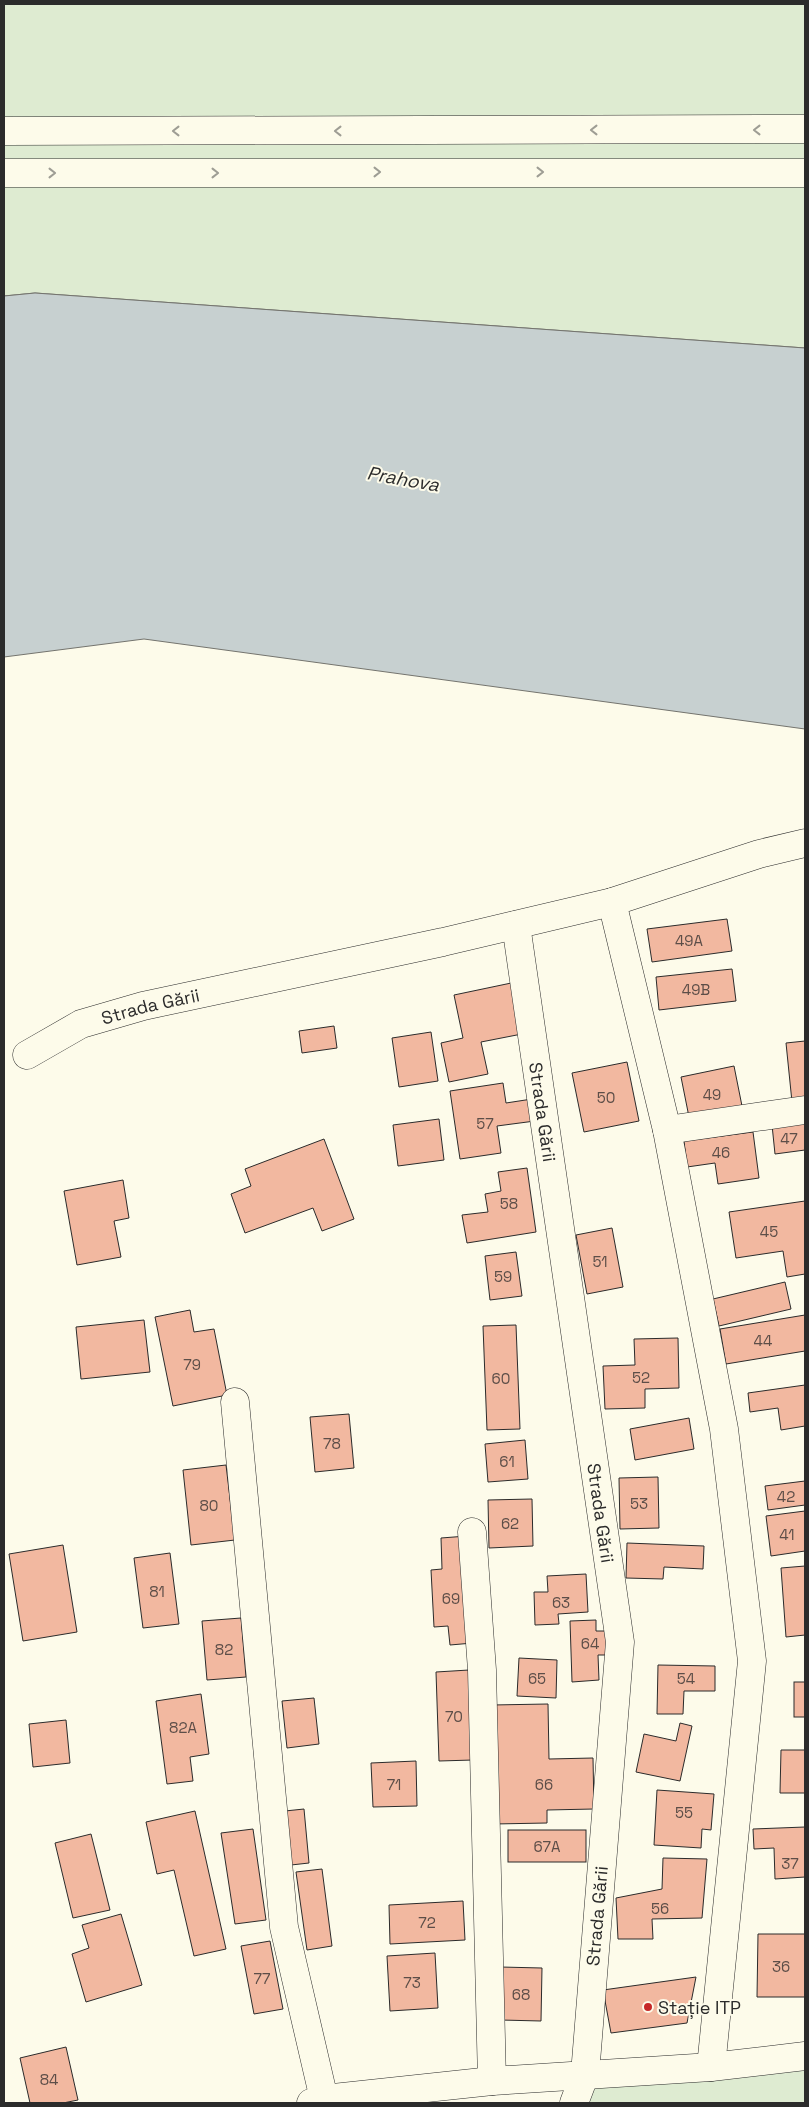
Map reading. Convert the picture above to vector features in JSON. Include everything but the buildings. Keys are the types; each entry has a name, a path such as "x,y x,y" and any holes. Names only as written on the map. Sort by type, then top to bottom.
{"main road":[{"path":"4,131 805,129"},
{"path":"4,173 805,173"},
{"name":"Strada Gării","path":"27,1055 81,1024 143,1006 433,944 612,902 759,854 805,844"},
{"path":"612,902 667,1130 724,1429 752,1662 711,2067"},
{"name":"Strada Gării","path":"516,924 620,1642 584,2074 574,2103"},
{"path":"667,1130 805,1110"},
{"path":"235,1402 284,1927 318,2101 492,2081 711,2067 805,2056"},
{"path":"472,1532 482,1670 492,2081"}],"green space":[{"path":"4,4 805,4 805,348 35,293 4,296"},
{"path":"805,2056 805,2103 574,2103 585,2074"}],"water":[{"name":"Prahova","path":"35,293 805,348 805,729 144,639 4,657 4,296"}],"place":[{"name":"Stație ITP","path":"648,2007"}]}
